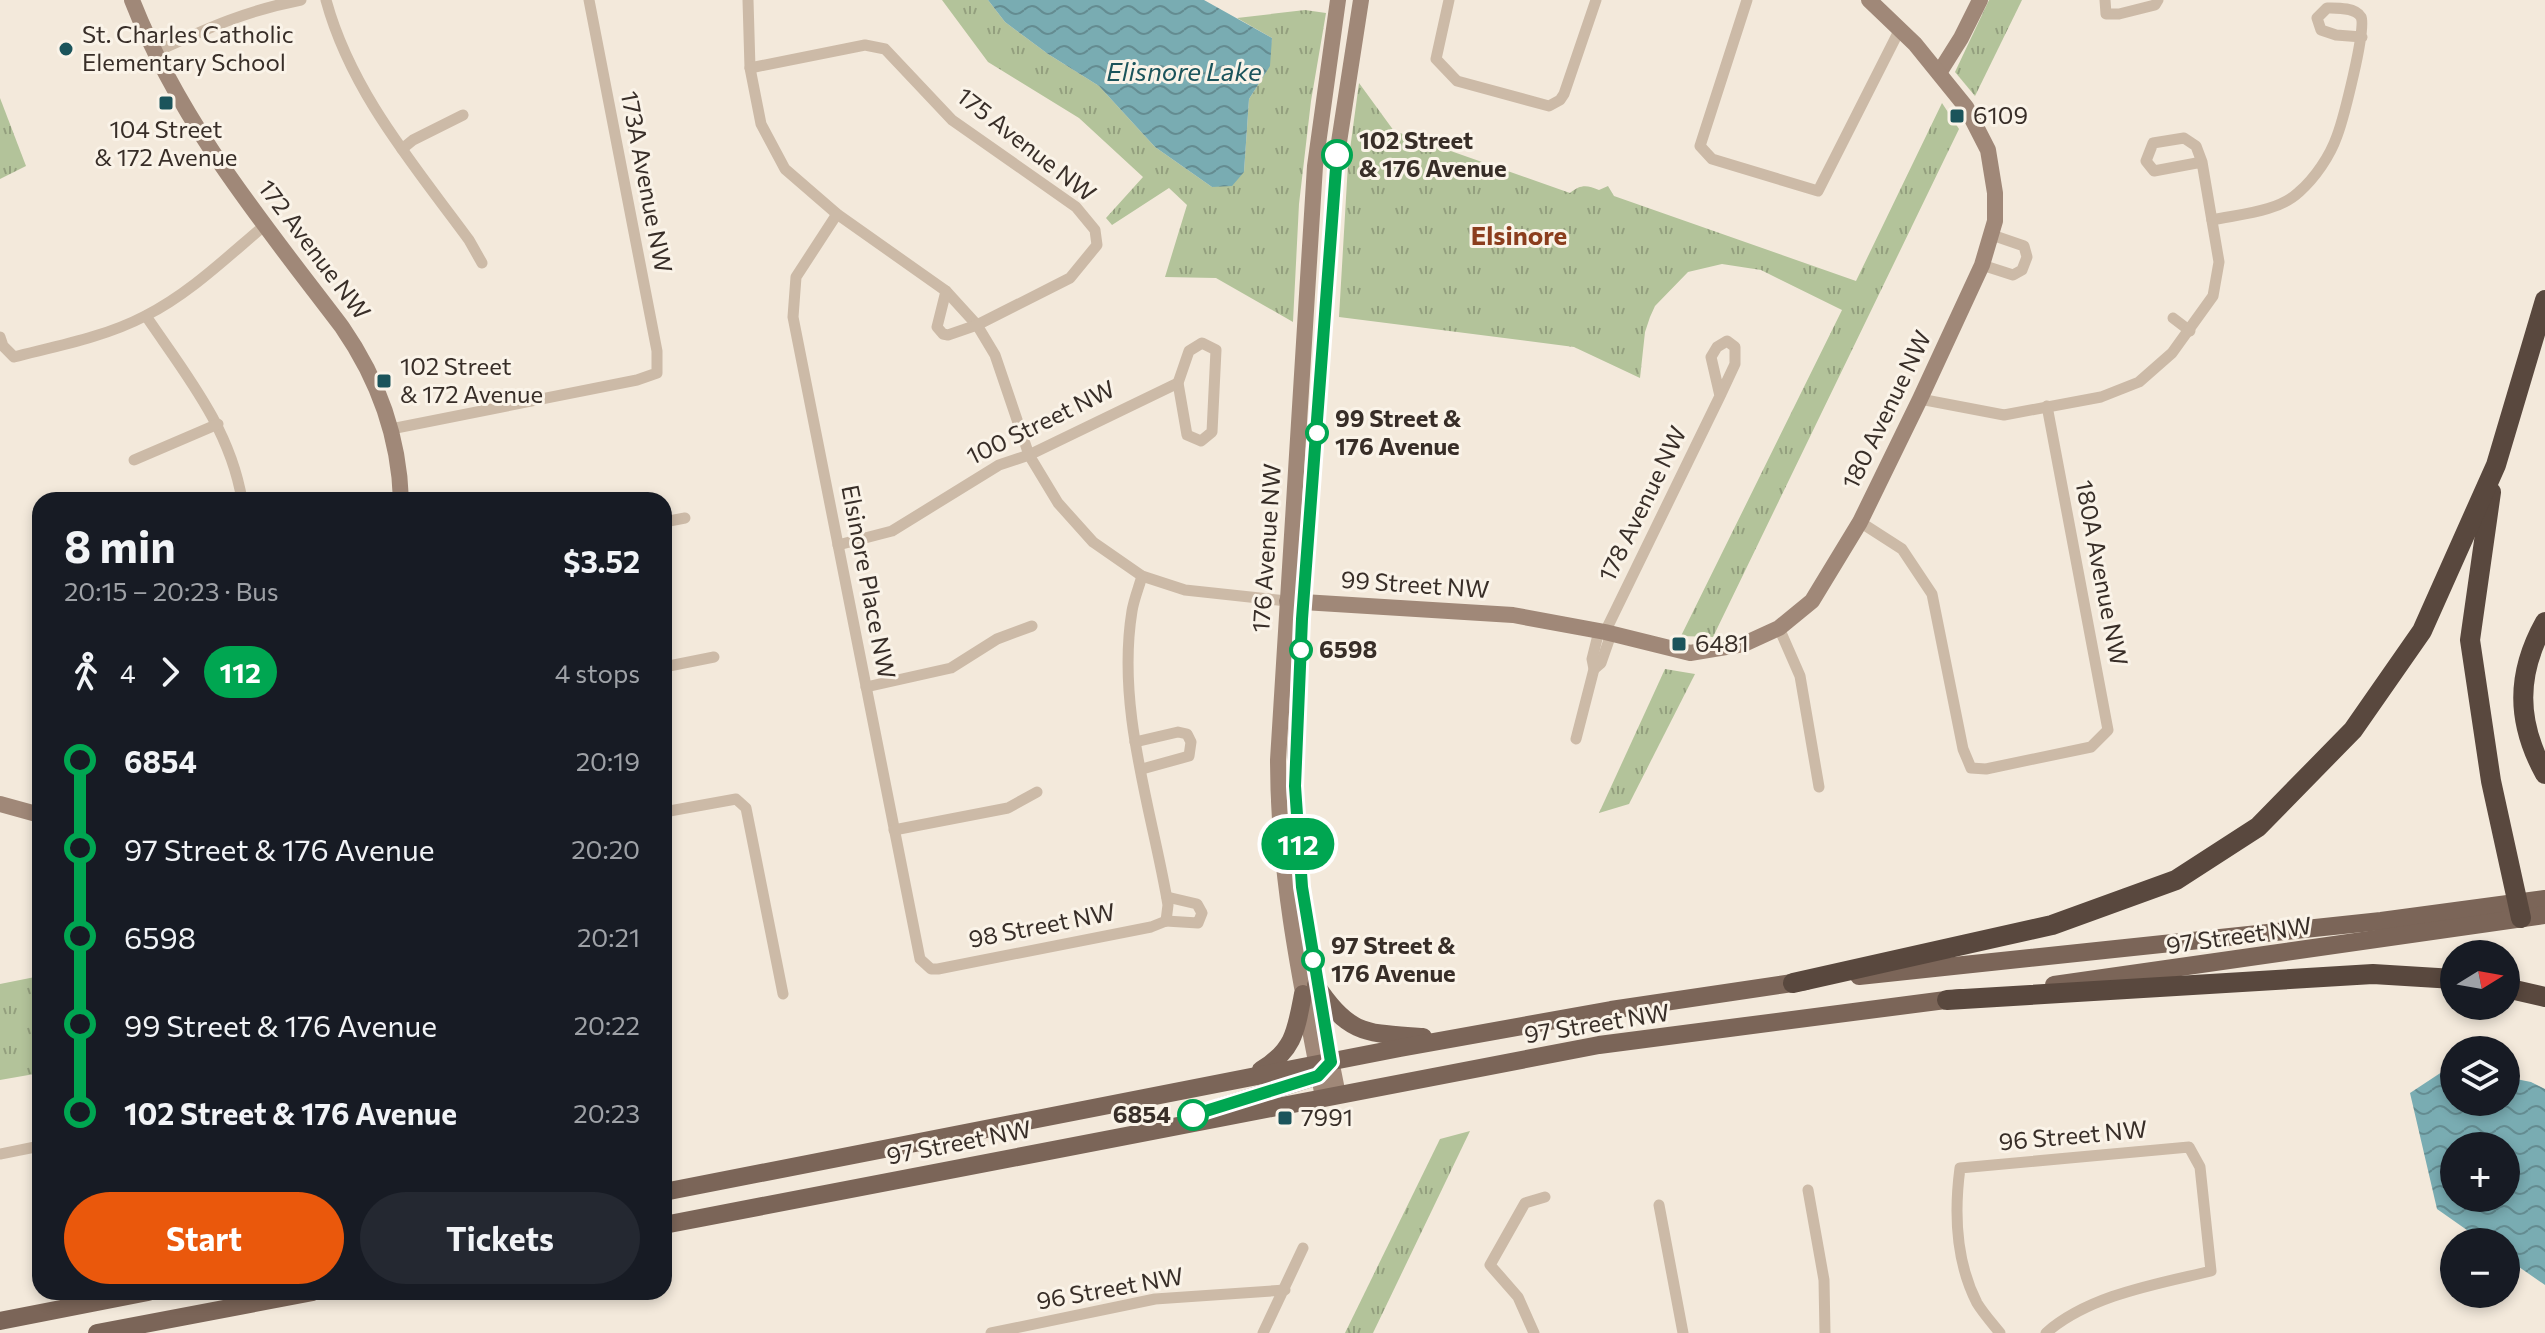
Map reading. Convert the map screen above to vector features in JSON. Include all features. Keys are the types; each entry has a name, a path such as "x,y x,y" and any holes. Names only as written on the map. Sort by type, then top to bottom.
{"highway":[{"path":"1793,983 2052,925 2176,880 2258,827 2353,730 2422,631 2496,465 2545,300"},
{"path":"2496,465 2470,640 2491,781 2520,910"},
{"path":"2545,622 2530,655 2522,699 2526,729 2545,774"},
{"path":"1947,1000 2373,974 2440,978"},
{"path":"2520,991 2545,997"}],"main road":[{"name":"97 Street NW","path":"672,1223 1599,1045 2303,952 2520,910 2545,899"},
{"name":"97 Street NW","path":"672,1190 1252,1076 1322,1067 1450,1039 1611,1010 1793,983 2381,921 2520,910 2545,915"},
{"path":"1252,1076 1276,1061 1291,1043 1310,990 1343,1020 1370,1033 1450,1039"},
{"path":"1133,1134 1322,1067"},
{"path":"0,1321 107,1300"},
{"path":"97,1333 271,1300"}],"street":[{"name":"172 Avenue NW","path":"132,0 153,53 193,125 353,343 380,394 399,467 401,492"},
{"path":"153,53 230,18 301,0"},
{"path":"326,0 353,72 374,110 469,240 482,263"},
{"name":"173A Avenue NW","path":"391,429 637,380 657,373 657,351 589,0"},
{"name":"99 Street NW","path":"748,0 750,68 761,124 785,169 837,214 946,291 977,325 995,355 1029,455 1058,503 1093,542 1142,576 1185,590 1295,601 1513,615 1605,632 1690,653 1744,644 1779,628 1812,601 1860,522"},
{"name":"176 Avenue NW","path":"1330,1096 1322,1067 1310,990 1296,814 1294,523 1315,166 1338,0"},
{"name":"176 Avenue NW","path":"1295,601 1337,155 1361,0"},
{"path":"1449,0 1436,59 1457,81 1537,104 1554,105 1564,94 1596,0"},
{"path":"1747,0 1700,146 1712,159 1818,191 1900,29"},
{"name":"180 Avenue NW","path":"1869,0 1900,29 1966,107 1988,150 1995,193 1995,221 1982,265 1860,522 1902,549 1932,594 1963,749 1971,768 1986,769"},
{"path":"1939,73 1980,0"},
{"path":"2105,0 2106,14 2155,5 2158,0"},
{"path":"2212,220 2276,205 2297,194 2306,185 2337,137 2362,37"},
{"name":"175 Avenue NW","path":"750,68 865,45 885,49 952,120 1076,207 1095,230 1097,245 1070,278 977,325"},
{"path":"402,149 413,140 463,115"},
{"path":"1920,399 2004,415 2101,397 2139,382 2172,353 2190,331 2213,296 2219,262 2202,162 2196,146 2184,138 2153,143 2146,161 2154,171 2202,162"},
{"name":"Elsinore Place NW","path":"837,214 796,277 793,317 917,948 926,966"},
{"path":"0,337 3,346 14,357 98,335 146,316 205,276 265,225"},
{"path":"1982,265 2013,275 2022,270 2027,257 2024,246 1992,235"},
{"path":"946,291 937,318 938,331 948,335 977,325"},
{"path":"146,316 218,424 240,492"},
{"path":"2173,318 2190,331"},
{"path":"1202,343 1216,350 1212,432 1201,441 1187,435 1178,383 1189,351 1202,343"},
{"name":"100 Street NW","path":"838,545 892,531 999,465 1029,455 1178,383"},
{"name":"178 Avenue NW","path":"1605,632 1720,396"},
{"name":"180A Avenue NW","path":"1986,769 2091,747 2108,730 2047,406"},
{"path":"134,460 218,424"},
{"path":"672,520 685,518"},
{"path":"1142,576 1132,611 1128,665 1135,742 1167,897 1166,921 1198,923 1202,913 1197,904 1167,897"},
{"path":"866,687 951,668 997,639 1032,626"},
{"path":"1779,628 1800,676 1819,787"},
{"path":"1576,739 1594,669 1601,663 1609,640 1605,632"},
{"path":"672,665 714,657"},
{"path":"1135,742 1178,732 1187,734 1191,742 1189,756 1142,769"},
{"path":"894,830 1008,808 1037,792"},
{"path":"672,811 736,799 746,808 783,994"},
{"path":"0,804 32,813"},
{"name":"98 Street NW","path":"926,966 938,969 1151,927 1166,921"},
{"name":"96 Street NW","path":"2000,1333 1978,1304 1963,1270 1956,1201 1960,1168 2189,1147 2200,1167 2211,1271 2121,1292 2055,1325 2046,1333"},
{"path":"0,1154 32,1148"},
{"path":"1808,1190 1824,1280 1825,1333"},
{"path":"1534,1333 1518,1297 1490,1265 1525,1203 1545,1197"},
{"path":"1659,1205 1683,1333"},
{"path":"1263,1333 1303,1248"},
{"name":"96 Street NW","path":"991,1333 1155,1299 1285,1290"}],"green space":[{"path":"942,0 988,0 1005,22 1099,86 1155,147 1212,187 1244,172 1249,99 1266,72 1272,38 1237,18 1305,10 1326,13 1311,101 1299,204 1293,322 1216,278 1165,277 1187,205 1169,188 1112,225 1106,218 1143,177 1079,118 988,62"},
{"path":"1989,0 2022,0 1975,96 1955,72"},
{"path":"1359,83 1394,131 1570,193 1581,187 1599,190 1608,186 1614,196 1856,281 1942,103 1959,129 1713,637 1681,636 1842,310 1761,270 1722,264 1688,272 1655,306 1650,317 1645,332 1640,378 1574,347 1339,317 1348,164"},
{"path":"0,98 26,166 0,179"},
{"path":"1665,669 1695,674 1629,804 1599,813"},
{"path":"32,978 32,1074 0,1080 0,984"},
{"path":"1470,1131 1373,1333 1345,1333 1440,1139"}],"water":[{"name":"Elisnore Lake","path":"988,0 1204,0 1272,38 1270,66 1249,99 1244,172 1232,186 1212,187 1155,147 1099,86 1005,22"},
{"path":"2440,1073 2440,1116 2520,1116 2520,1080 2545,1089 2545,1285 2520,1268 2520,1228 2464,1228 2441,1212 2520,1212 2520,1132 2440,1132 2440,1211 2410,1093"}],"bus line":[{"name":"112","path":"1193,1115 1318,1076 1331,1062 1302,887 1295,786 1302,619 1337,155"}],"place":[{"name":"St. Charles Catholic Elementary School","path":"66,49"},
{"name":"104 Street & 172 Avenue","path":"166,103"},
{"name":"6109","path":"1957,116"},
{"name":"102 Street & 176 Avenue","path":"1337,155"},
{"name":"102 Street & 172 Avenue","path":"384,381"},
{"name":"99 Street & 176 Avenue","path":"1317,433"},
{"name":"6481","path":"1679,644"},
{"name":"6598","path":"1301,650"},
{"name":"97 Street & 176 Avenue","path":"1313,960"},
{"name":"6854","path":"1193,1115"},
{"name":"7991","path":"1285,1118"}],"district":[{"name":"Elsinore","path":"1519,236"}]}
